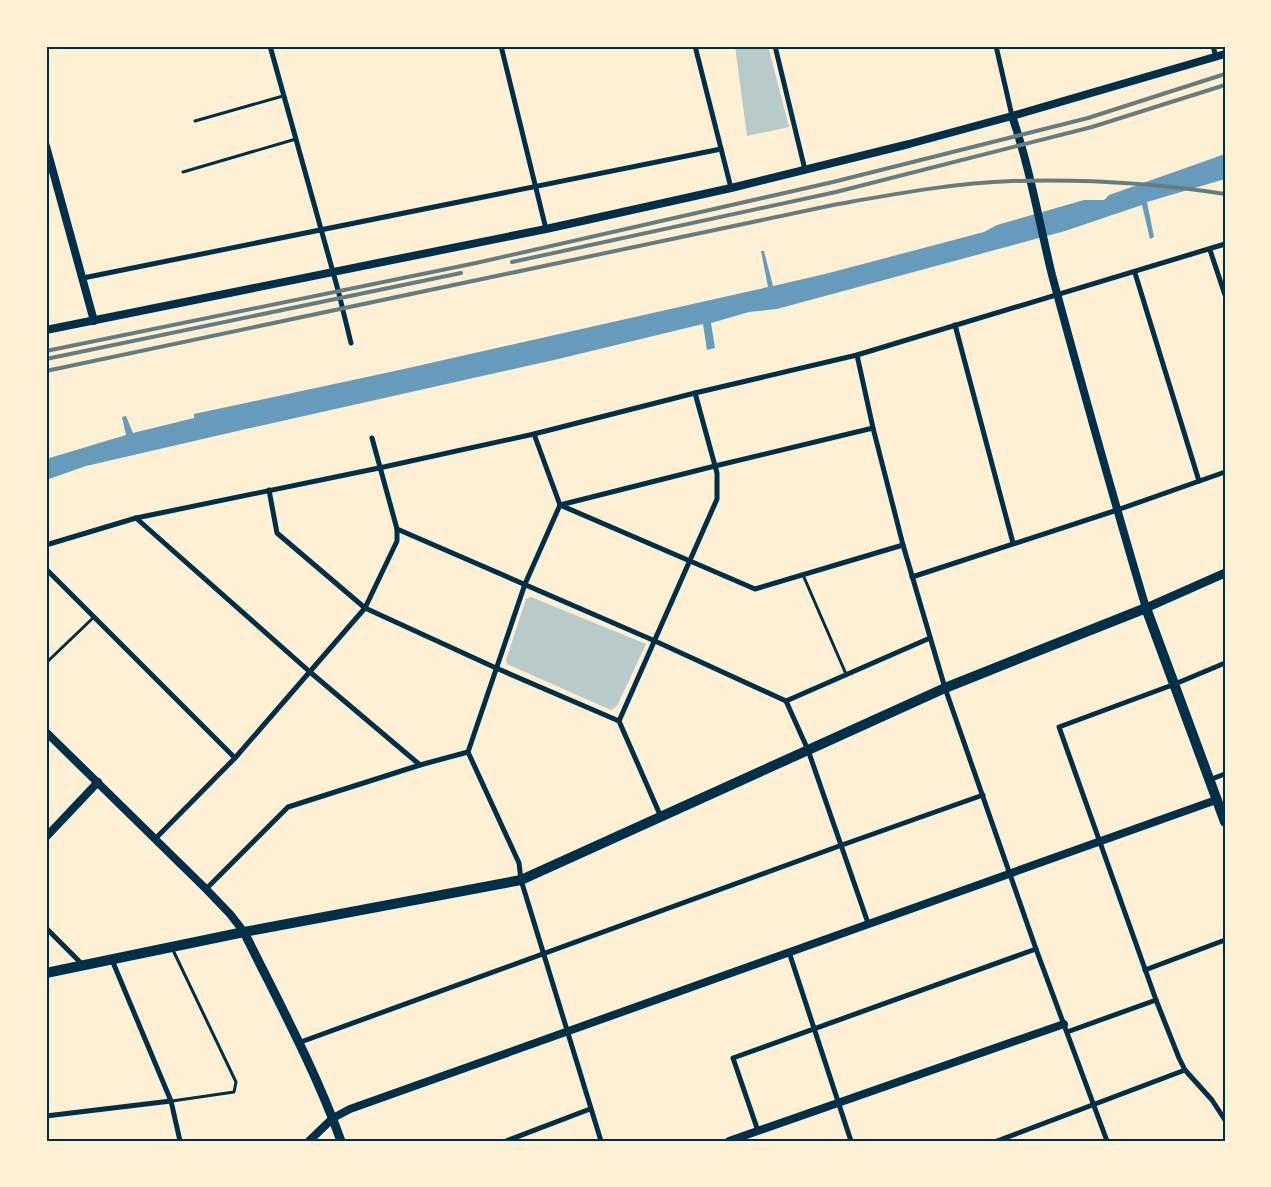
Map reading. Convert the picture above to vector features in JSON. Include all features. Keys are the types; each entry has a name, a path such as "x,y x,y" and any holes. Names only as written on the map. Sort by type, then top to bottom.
{"highway":[{"path":"46,973 244,932 521,880 945,688 1146,608 1225,822"}],"main road":[{"path":"1146,608 1225,573"},
{"path":"244,932 298,1043 342,1141"}],"street":[{"path":"270,46 351,343"},
{"path":"502,46 546,229"},
{"path":"695,46 731,188"},
{"path":"775,46 806,170"},
{"path":"996,46 1012,116 1022,145 1052,275 1146,608"},
{"path":"1213,46 1216,57"},
{"path":"46,330 546,229 731,188 1012,116 1225,54"},
{"path":"46,146 94,320"},
{"path":"83,278 721,149"},
{"path":"46,545 136,518 534,434 695,393 857,355 1058,294 1135,273 1225,244"},
{"path":"1210,250 1225,295"},
{"path":"1135,273 1199,481"},
{"path":"955,325 1013,543"},
{"path":"857,355 873,428 903,545 945,688 1036,949 1108,1141"},
{"path":"619,721 717,499 717,473 695,393"},
{"path":"560,505 873,428"},
{"path":"534,434 560,505 525,584 468,752 519,863 521,880 601,1141"},
{"path":"156,838 235,758 365,608 397,541 397,529 372,438"},
{"path":"912,577 1117,510 1225,472"},
{"path":"270,490 277,533 365,608 496,668 619,721 661,817"},
{"path":"560,505 755,589 903,545"},
{"path":"136,518 310,672 420,765"},
{"path":"397,529 655,641 786,701 808,750 868,923"},
{"path":"46,569 235,758"},
{"path":"786,701 930,638"},
{"path":"1225,663 1175,684 1059,727 1156,1000 1185,1070 1212,1100 1225,1120"},
{"path":"46,732 156,838 230,914 244,932"},
{"path":"206,889 288,806 468,752"},
{"path":"1209,780 1225,774"},
{"path":"46,837 98,782"},
{"path":"298,1043 842,845 983,796"},
{"path":"309,1141 333,1118 350,1109 1216,800"},
{"path":"46,928 84,966"},
{"path":"1145,970 1225,940"},
{"path":"758,1131 733,1058 1036,949"},
{"path":"789,952 851,1141"},
{"path":"112,960 171,1101 180,1141"},
{"path":"729,1141 1066,1028 1156,1000"},
{"path":"996,1141 1185,1070"},
{"path":"46,1116 171,1101"},
{"path":"506,1141 590,1109"}],"lane":[{"path":"195,121 284,96"},
{"path":"184,172 296,139"},
{"path":"803,575 846,674"},
{"path":"46,663 94,617"},
{"path":"171,1101 234,1092 236,1082 172,948"}],"shaded area":[{"path":"735,46 768,46 789,127 747,136"},
{"path":"531,597 646,644 617,706 611,710 507,664 506,660 526,599"}],"water":[{"path":"1225,154 1225,179 1147,202 1154,237 1150,239 1142,205 1065,231 777,309 749,312 711,323 715,348 707,350 703,324 554,360 86,466 46,480 46,459 126,435 122,417 126,416 133,433 194,418 194,414 768,287 761,251 764,251 773,286 825,274 984,232 997,225 1084,200 1104,200 1109,195"}],"railway":[{"path":"46,351 476,263 833,182 1088,118 1225,74"},
{"path":"512,262 836,192 1092,127 1225,85"},
{"path":"46,371 838,204 925,190 990,182 1065,181 1146,185 1225,194"},
{"path":"46,359 461,273"}]}
